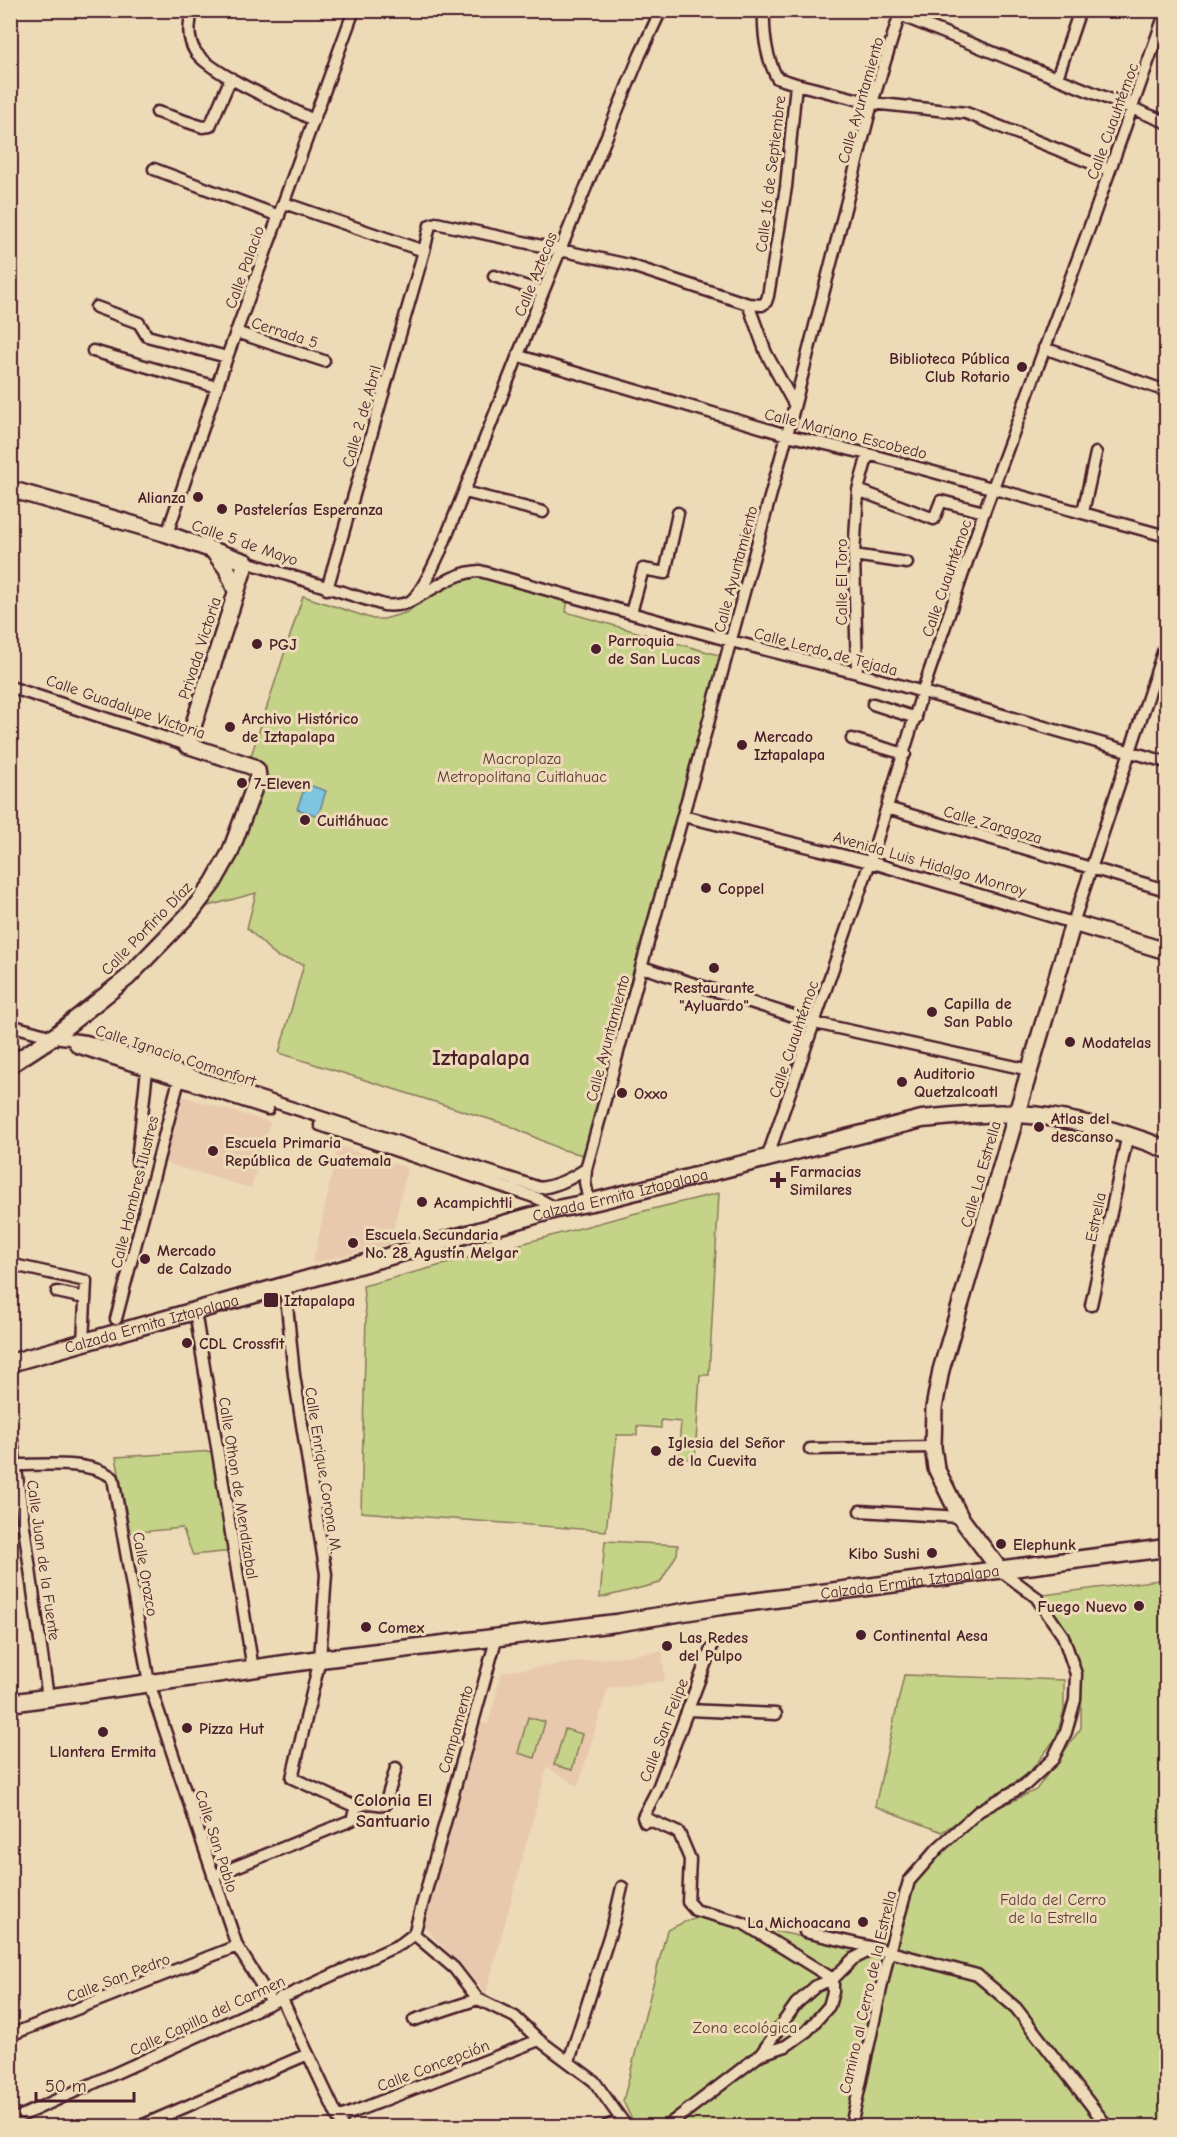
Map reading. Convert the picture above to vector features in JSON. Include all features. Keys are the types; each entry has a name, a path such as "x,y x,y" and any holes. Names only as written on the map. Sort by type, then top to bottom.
{"main road":[{"name":"Calzada Ermita Iztapalapa","path":"10,1363 557,1209 597,1201 922,1119 972,1114 1017,1113 1128,1134 1167,1149"},
{"name":"Calzada Ermita Iztapalapa","path":"10,1703 320,1659 616,1623 721,1606 1167,1548"}],"street":[{"path":"192,10 188,29 195,52 213,68 314,120"},
{"name":"Calle Palacio","path":"167,534 216,387 354,10"},
{"name":"Calle Aztecas","path":"412,600 441,550 560,250 661,10"},
{"name":"Calle 16 de Septiembre","path":"748,304 762,305 768,296 787,180 796,84 777,78 770,65 764,35 764,10"},
{"path":"1057,78 1080,10"},
{"name":"Calle Cuauhtémoc","path":"766,1158 870,862 922,693 984,512 1167,11"},
{"path":"900,13 1167,122"},
{"name":"Calle Ayuntamiento","path":"597,1201 588,1197 585,1182 586,1169 787,435 872,103 900,13"},
{"path":"157,112 203,127 210,126 231,78"},
{"path":"796,84 872,103 966,113 1109,170"},
{"path":"154,169 279,216"},
{"path":"284,203 424,251 430,225 433,223 629,265 748,304 766,353 794,404"},
{"name":"Calle 2 de Abril","path":"327,589 424,251"},
{"path":"494,276 543,292"},
{"path":"96,307 139,323 147,336 227,357"},
{"name":"Cerrada 5","path":"236,332 324,361"},
{"path":"1044,348 1167,391"},
{"path":"93,351 216,387"},
{"name":"Calle Mariano Escobedo","path":"519,356 787,435 993,487 1167,536"},
{"path":"1083,512 1096,453"},
{"name":"Calle El Toro","path":"856,673 854,555 858,490 868,454"},
{"name":"Calle 5 de Mayo","path":"10,489 167,534 327,589 384,605 412,600"},
{"path":"858,490 934,519 941,501 984,512"},
{"path":"465,492 543,512"},
{"path":"631,613 643,569 665,573 678,513"},
{"path":"212,550 227,569 236,591"},
{"path":"854,555 907,564"},
{"name":"Privada Victoria","path":"187,745 246,562"},
{"name":"Calle Lerdo de Tejada","path":"412,600 454,576 480,571 731,641 856,673 1167,762"},
{"name":"Calle La Estrella","path":"999,1570 960,1517 936,1468 933,1447 934,1408 941,1370 1073,923 1167,643"},
{"name":"Calle Guadalupe Victoria","path":"11,687 251,766 257,770 258,777"},
{"path":"873,704 916,718"},
{"path":"852,739 905,754"},
{"name":"Calle Porfirio Díaz","path":"10,1065 53,1037 127,978 192,911 213,884 230,853 258,777"},
{"name":"Calle Zaragoza","path":"887,808 1167,890"},
{"name":"Avenida Luis Hidalgo Monroy","path":"683,816 870,862 1167,951"},
{"path":"642,967 815,1023 1030,1070"},
{"path":"10,1025 72,1040"},
{"name":"Calle Ignacio Comonfort","path":"72,1040 77,1047 147,1070 179,1077 540,1188 572,1179 586,1169"},
{"name":"Calle Ignacio Comonfort","path":"72,1040 86,1041 179,1077 526,1194 557,1209"},
{"path":"137,1161 147,1070"},
{"name":"Calle Hombres Ilustres","path":"116,1319 179,1077"},
{"name":"Estrella","path":"1091,1305 1128,1134"},
{"path":"18,1266 86,1281 83,1343"},
{"name":"Calle Enrique Corona M.","path":"285,1286 294,1375 326,1574 320,1659 292,1778 356,1807"},
{"path":"57,1292 85,1298"},
{"name":"Calle Othon de Mendizabal","path":"195,1311 253,1669"},
{"name":"Calle Juan de la Fuente","path":"10,1426 48,1698"},
{"path":"810,1449 933,1447"},
{"name":"Calle Orozco","path":"16,1465 77,1466 106,1473 113,1478 149,1683"},
{"path":"860,1511 960,1517"},
{"name":"Camino al Cerro de la Estrella","path":"851,2127 889,1952 909,1881 938,1848 979,1811 1025,1785 1053,1759 1066,1732 1075,1700 1076,1674 1064,1636 1036,1597 999,1570"},
{"name":"Campamento","path":"414,1934 497,1636"},
{"name":"Calle San Felipe","path":"711,1649 644,1819 679,1833 690,1859 688,1902 695,1910 743,1923 833,1979"},
{"name":"Calle San Pablo","path":"149,1683 237,1947 276,2000 308,2054 340,2122"},
{"path":"688,1710 776,1714"},
{"path":"213,1876 352,1820 356,1807 369,1803 386,1805 396,1768"},
{"path":"569,2061 614,1921 622,1887"},
{"path":"805,1932 977,1975 1016,2008 1107,2127"},
{"path":"414,1934 454,1968 478,1999 515,2017 539,2040 594,2081 623,2123 607,2127"},
{"name":"Calle Capilla del Carmen","path":"10,2121 400,1944 414,1934"},
{"name":"Calle San Pedro","path":"10,2035 237,1947"},
{"path":"667,2127 761,2054 796,2004 816,1986 833,1979 853,1959 875,1948"},
{"path":"761,2054 786,2046 807,2031 830,2006 833,1979"},
{"path":"414,2020 478,1999"},
{"name":"Calle Concepción","path":"340,2122 539,2040"},
{"path":"141,2127 308,2054"}],"shaded area":[{"name":"Escuela Primaria República de Guatemala","path":"181,1096 270,1122 251,1188 161,1162"},
{"path":"338,1145 407,1168 390,1244 313,1263"},
{"path":"662,1651 665,1681 608,1688 578,1786 547,1767 486,1993 422,1924 479,1722 488,1724 502,1672"}],"green space":[{"name":"Macroplaza Metropolitana Cuitlahuac","path":"476,574 568,598 566,612 722,656 587,1156 560,1149 508,1125 279,1053 304,964 277,957 247,928 256,893 197,909 263,774 249,762 303,596 373,619 384,619 408,612 426,595 455,579"},
{"path":"719,1193 709,1375 700,1375 695,1460 678,1457 681,1422 661,1420 661,1428 637,1426 637,1435 617,1435 606,1531 361,1512 366,1317 363,1286"},
{"path":"215,1451 233,1551 193,1555 182,1528 130,1533 116,1457"},
{"path":"605,1541 678,1545 677,1554 660,1583 600,1598"},
{"path":"1166,1579 1166,2126 635,2126 623,2101 667,1930 700,1915 891,1956 908,1888 978,1817 1036,1790 1081,1728 1081,1672 1035,1596"},
{"path":"904,1675 1064,1680 1064,1710 1056,1738 1030,1772 942,1832 875,1806"},
{"path":"528,1717 545,1722 535,1758 518,1753"},
{"path":"565,1729 582,1734 572,1770 554,1765"}],"water":[{"path":"306,784 326,791 318,816 297,809"}],"place":[{"name":"Biblioteca Pública Club Rotario","path":"1022,367"},
{"name":"Alianza","path":"198,497"},
{"name":"Pastelerías Esperanza","path":"222,509"},
{"name":"PGJ","path":"257,644"},
{"name":"Parroquia de San Lucas","path":"596,649"},
{"name":"Archivo Histórico de Iztapalapa","path":"230,727"},
{"name":"Mercado Iztapalapa","path":"742,745"},
{"name":"7-Eleven","path":"242,783"},
{"name":"Cuitláhuac","path":"305,820"},
{"name":"Coppel","path":"706,888"},
{"name":"Restaurante \"Ayluardo\"","path":"714,968"},
{"name":"Capilla de San Pablo","path":"932,1012"},
{"name":"Modatelas","path":"1070,1042"},
{"name":"Auditorio Quetzalcoatl","path":"902,1082"},
{"name":"Oxxo","path":"622,1093"},
{"name":"Atlas del descanso","path":"1039,1127"},
{"name":"Escuela Primaria República de Guatemala","path":"213,1151"},
{"name":"Farmacias Similares","path":"778,1180"},
{"name":"Acampichtli","path":"422,1202"},
{"name":"Escuela Secundaria No. 28 Agustín Melgar","path":"353,1243"},
{"name":"Mercado de Calzado","path":"145,1259"},
{"name":"Iztapalapa","path":"271,1300"},
{"name":"CDL Crossfit","path":"187,1343"},
{"name":"Iglesia del Señor de la Cuevita","path":"656,1451"},
{"name":"Elephunk","path":"1001,1544"},
{"name":"Kibo Sushi","path":"932,1553"},
{"name":"Fuego Nuevo","path":"1139,1606"},
{"name":"Comex","path":"366,1627"},
{"name":"Continental Aesa","path":"861,1635"},
{"name":"Las Redes del Pulpo","path":"667,1646"},
{"name":"Pizza Hut","path":"187,1728"},
{"name":"Llantera Ermita","path":"103,1732"},
{"name":"La Michoacana","path":"863,1922"}],"district":[{"name":"Iztapalapa","path":"481,1057"},
{"name":"Colonia El Santuario","path":"393,1810"}],"park label":[{"name":"Falda del Cerro de la Estrella","path":"1053,1908"},
{"name":"Zona ecológica","path":"745,2027"}]}
